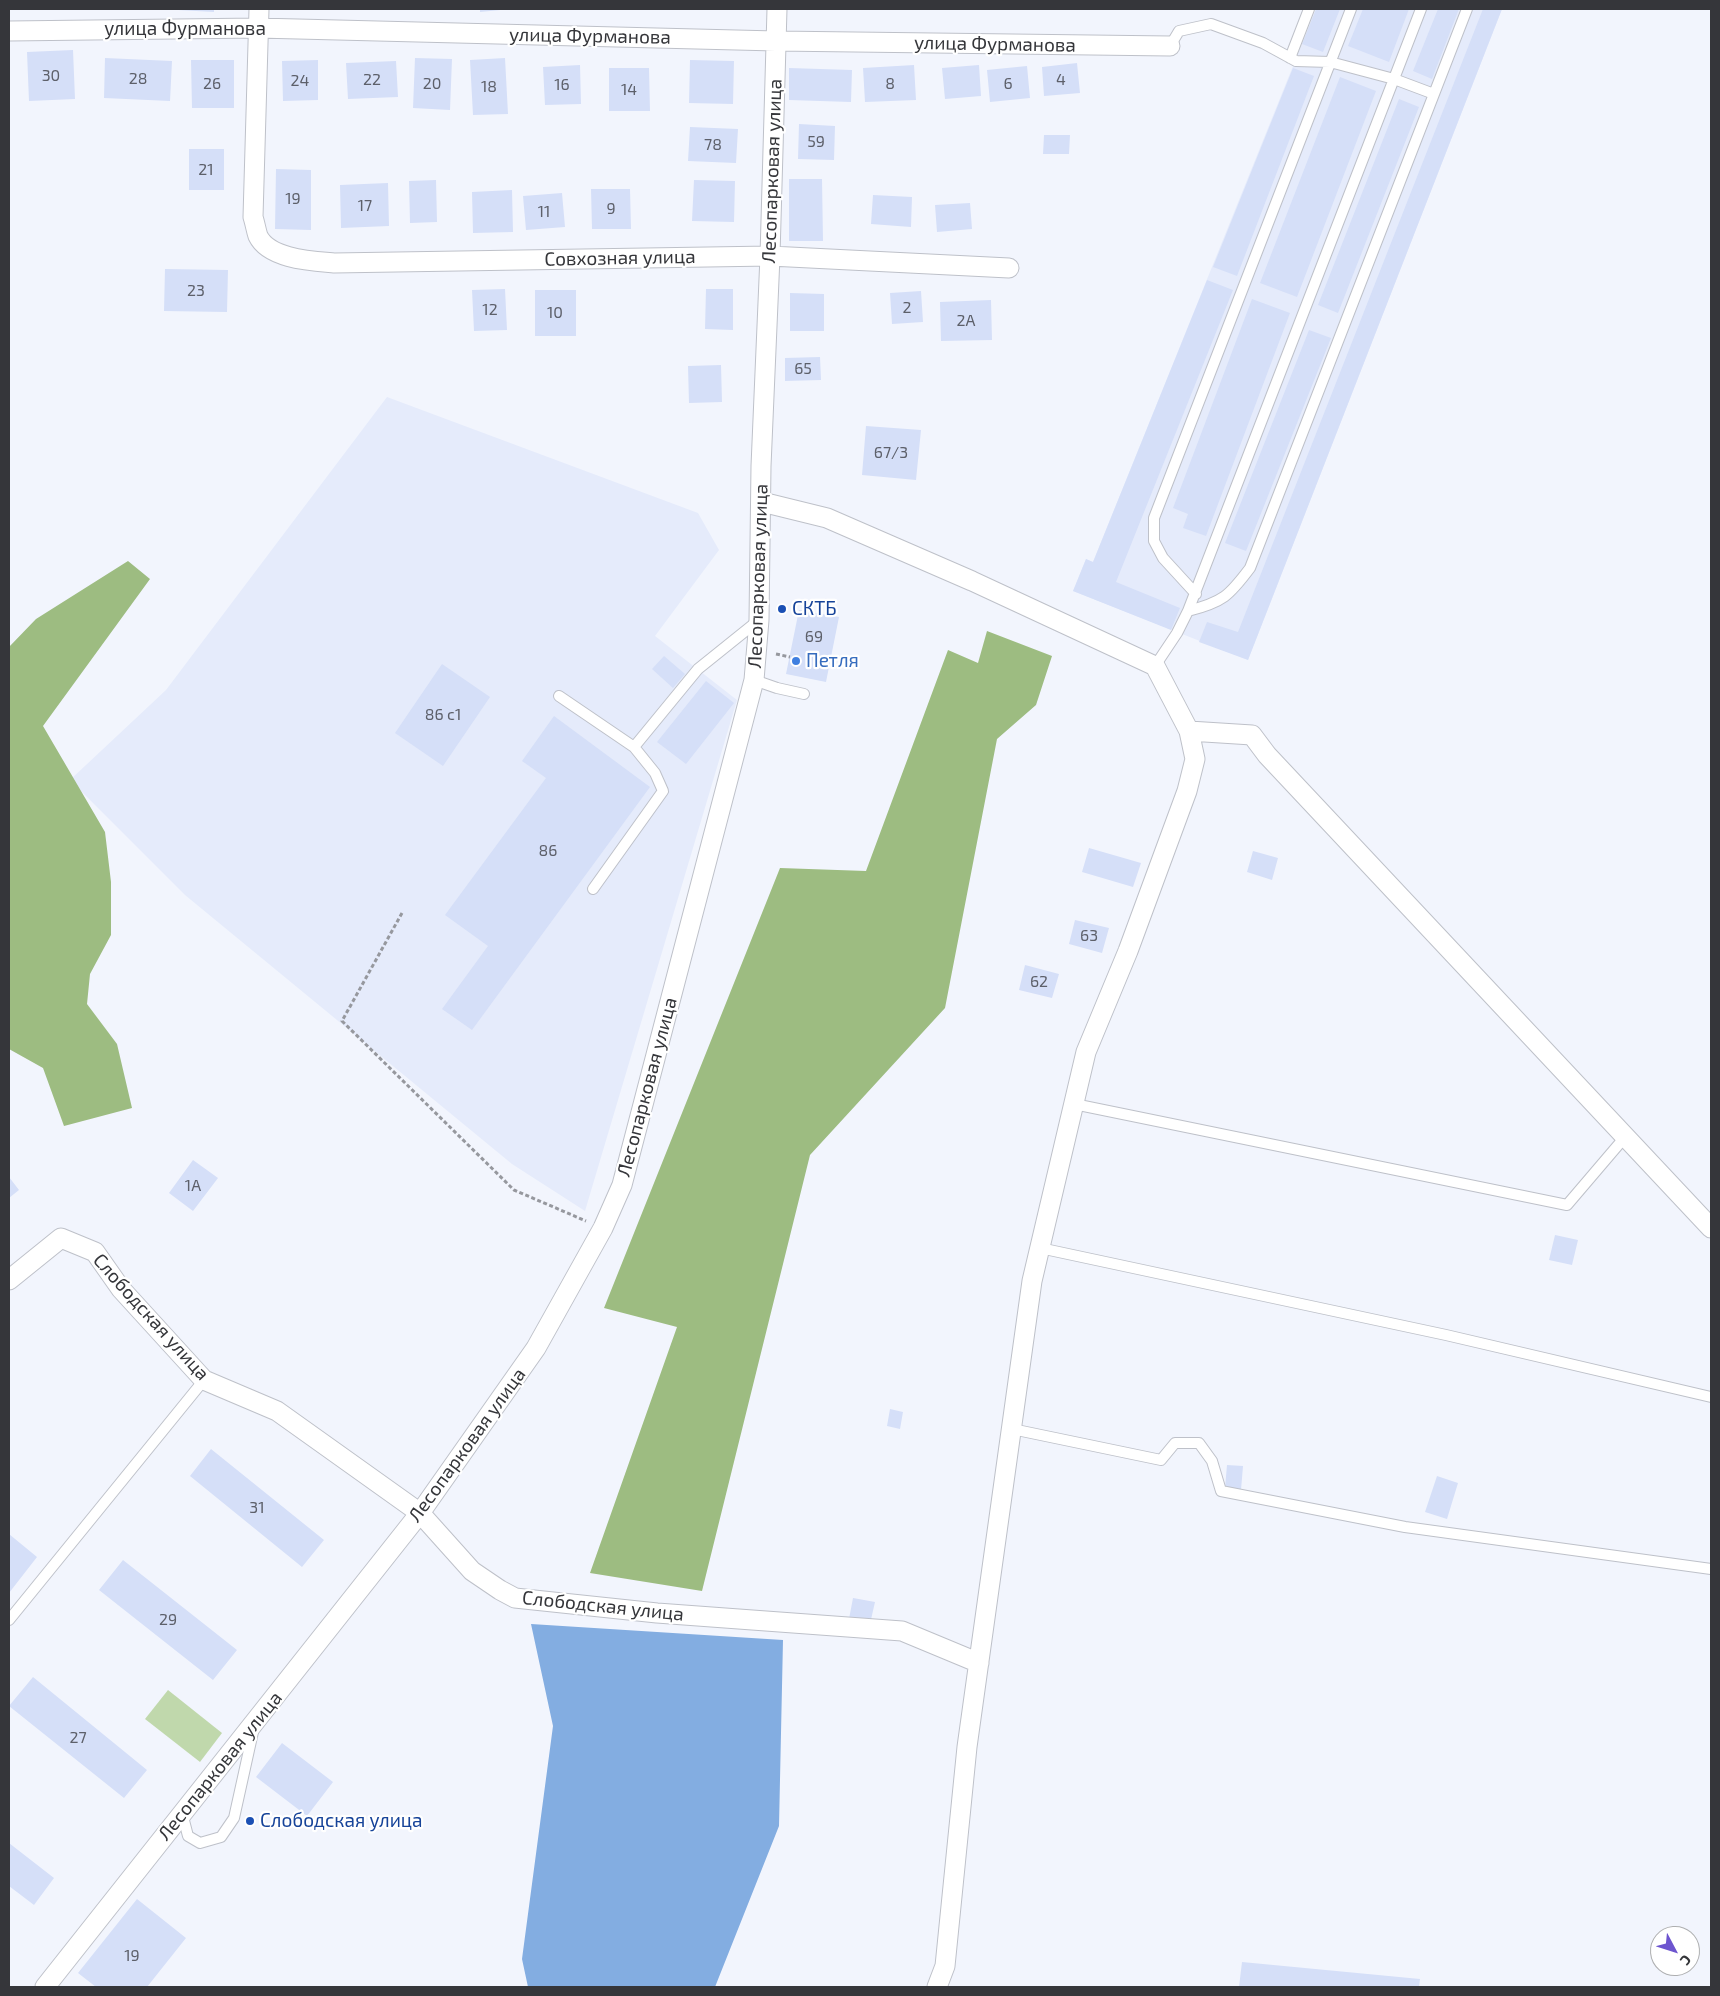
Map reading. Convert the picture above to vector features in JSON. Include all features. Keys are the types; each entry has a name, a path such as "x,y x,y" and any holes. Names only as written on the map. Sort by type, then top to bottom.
{"street":[{"name":"Совхозная улица","path":"259,9 253,217 258,238 272,250 299,260 334,263 770,256 1009,268"},
{"name":"Лесопарковая улица","path":"44,1987 420,1513 536,1348 603,1228 622,1185 754,680 760,620 777,9"},
{"name":"улица Фурманова","path":"9,31 258,28 776,41 1170,46"},
{"path":"9,37 29,31"},
{"path":"762,502 827,518 980,585 1155,666 1189,731 1195,759 1187,791 1128,951 1086,1052 1032,1281 968,1747 945,1966 937,1987"},
{"path":"1189,731 1252,735 1267,755 1711,1228"},
{"name":"Слободская улица","path":"9,1280 61,1238 95,1252 120,1289 204,1380 277,1411 420,1513 472,1571 515,1598 657,1613 902,1631 979,1663"}],"lane":[{"path":"1290,58 1309,9"},
{"path":"1196,594 1163,558 1154,542 1154,518 1351,9"},
{"path":"1155,666 1177,633 1196,594 1421,9"},
{"path":"1188,611 1214,604 1234,589 1250,568 1467,9"},
{"path":"1170,46 1178,31 1211,24 1263,43 1296,61 1330,62 1394,79 1434,94"},
{"path":"634,747 698,669 760,620"},
{"path":"754,680 804,694"},
{"path":"559,696 634,747 655,773 663,791 593,888"},
{"path":"1074,1104 1567,1205 1626,1137"},
{"path":"1040,1248 1446,1335 1711,1397"},
{"path":"9,1620 204,1380"},
{"path":"1012,1429 1161,1460 1175,1444 1199,1443 1212,1461 1221,1490 1405,1527 1711,1569"},
{"path":"182,1812 188,1836 200,1843 221,1836 234,1818 255,1722"}],"path":[{"path":"402,913 342,1021 514,1190 603,1228"}],"shaded area":[{"path":"1316,9 1502,9 1248,660 1073,591 1086,559 1093,562"},
{"path":"387,397 698,513 719,550 655,636 737,700 585,1211 512,1164 185,895 70,780 166,690"}],"green space":[{"path":"128,561 150,579 43,726 105,832 111,882 111,935 90,974 87,1004 117,1044 132,1108 64,1126 43,1068 9,1049 9,647 36,619"},
{"path":"987,631 1052,656 1036,705 997,739 945,1008 810,1155 702,1591 590,1573 677,1327 604,1308 780,868 866,871 948,650 978,663"},
{"path":"168,1690 222,1733 200,1762 145,1719"}],"water":[{"path":"531,1624 783,1640 779,1826 715,1987 528,1987 522,1959 553,1726"}],"building":[{"path":"214,9 214,12 178,10"},
{"path":"480,9 500,9 500,10 480,12"},
{"path":"1316,9 1340,9 1323,52 1302,44"},
{"path":"1363,9 1409,9 1389,62 1348,46"},
{"path":"1438,9 1459,9 1432,79 1413,71"},
{"path":"1483,9 1502,9 1248,660 1199,642 1207,622 1238,632"},
{"path":"73,50 75,99 29,101 27,52"},
{"path":"105,58 172,61 170,101 104,98"},
{"path":"415,58 452,59 450,110 413,108"},
{"path":"505,58 508,114 473,115 470,60"},
{"path":"191,60 234,60 234,108 192,108"},
{"path":"318,60 318,100 283,101 282,61"},
{"path":"690,60 734,61 733,104 689,103"},
{"path":"396,61 398,97 348,99 346,63"},
{"path":"1077,63 1080,93 1044,96 1042,67"},
{"path":"580,65 581,104 545,105 543,67"},
{"path":"914,65 916,100 865,102 863,68"},
{"path":"979,65 981,96 945,99 942,68"},
{"path":"1027,66 1030,98 990,102 987,70"},
{"path":"609,68 649,68 650,111 609,111"},
{"path":"789,68 852,70 851,102 789,100"},
{"path":"1293,68 1314,76 1237,276 1213,267"},
{"path":"1340,77 1376,91 1297,297 1260,283"},
{"path":"1399,99 1419,107 1338,313 1318,305"},
{"path":"799,124 835,126 834,160 798,159"},
{"path":"690,127 738,129 736,163 688,161"},
{"path":"1044,135 1070,135 1069,154 1043,154"},
{"path":"189,149 224,149 224,190 189,190"},
{"path":"276,169 311,170 311,230 275,229"},
{"path":"789,179 822,179 823,241 789,241"},
{"path":"436,180 437,222 410,223 409,181"},
{"path":"694,180 735,181 734,222 692,221"},
{"path":"388,183 389,226 341,228 340,185"},
{"path":"591,189 630,189 631,229 592,229"},
{"path":"512,190 513,232 473,233 472,192"},
{"path":"562,193 565,227 526,230 523,196"},
{"path":"873,195 912,197 911,227 871,224"},
{"path":"970,203 972,229 937,232 935,205"},
{"path":"165,269 228,270 227,312 164,311"},
{"path":"1207,280 1233,290 1116,582 1180,608 1171,630 1073,591 1086,559 1093,562"},
{"path":"505,289 507,330 474,331 472,290"},
{"path":"706,289 733,289 733,330 705,329"},
{"path":"535,290 576,290 576,336 535,336"},
{"path":"921,291 923,322 892,324 890,293"},
{"path":"790,293 824,294 824,331 790,331"},
{"path":"1252,299 1290,313 1206,536 1183,528 1188,514 1173,508"},
{"path":"991,300 992,340 941,341 940,302"},
{"path":"1309,330 1331,338 1246,551 1225,543"},
{"path":"820,357 821,380 785,381 785,358"},
{"path":"721,365 722,402 689,403 688,366"},
{"path":"866,426 921,430 916,480 862,475"},
{"path":"799,610 839,617 826,682 786,674"},
{"path":"664,656 685,674 673,688 652,669"},
{"path":"442,664 490,697 443,766 395,733"},
{"path":"706,681 734,703 686,764 657,742"},
{"path":"554,716 650,787 472,1030 442,1009 488,946 445,915 546,778 522,761"},
{"path":"1089,848 1141,863 1133,887 1082,872"},
{"path":"1253,851 1278,858 1272,880 1247,872"},
{"path":"1075,920 1109,928 1102,953 1069,944"},
{"path":"1025,965 1059,974 1052,998 1019,990"},
{"path":"193,1160 218,1178 193,1211 169,1193"},
{"path":"9,1177 19,1190 9,1198"},
{"path":"1555,1235 1578,1240 1572,1265 1549,1260"},
{"path":"890,1409 903,1412 900,1429 887,1426"},
{"path":"211,1449 324,1540 302,1567 190,1476"},
{"path":"1227,1465 1243,1466 1241,1490 1225,1488"},
{"path":"1437,1476 1458,1483 1447,1519 1425,1512"},
{"path":"9,1534 37,1557 9,1593"},
{"path":"123,1560 237,1650 213,1680 99,1590"},
{"path":"853,1598 875,1602 870,1624 849,1619"},
{"path":"33,1677 147,1770 124,1798 9,1706"},
{"path":"282,1743 333,1782 307,1816 256,1777"},
{"path":"9,1843 54,1878 34,1905 9,1886"},
{"path":"137,1899 186,1938 147,1987 96,1987 78,1973"},
{"path":"1242,1962 1420,1979 1419,1987 1239,1987"}],"place":[{"name":"СКТБ","path":"782,609"},
{"name":"Петля","path":"796,661"},
{"name":"Слободская улица","path":"250,1821"}]}
